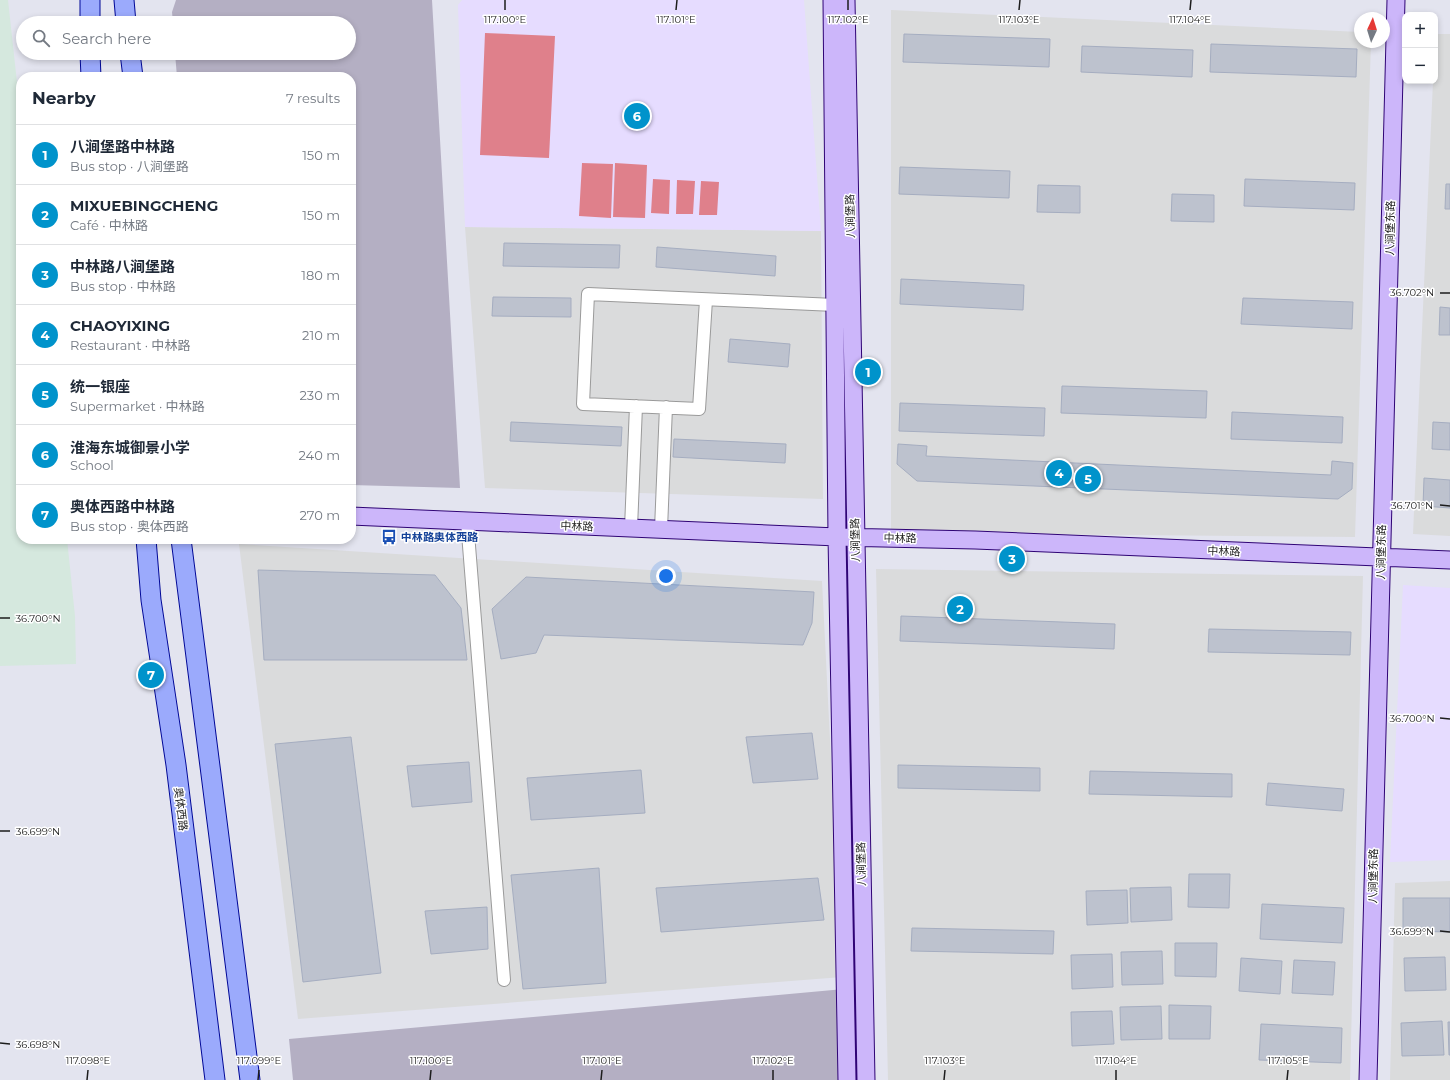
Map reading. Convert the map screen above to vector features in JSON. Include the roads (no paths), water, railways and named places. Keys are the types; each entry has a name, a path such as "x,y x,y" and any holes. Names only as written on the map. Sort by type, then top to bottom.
{"main road":[{"path":"90,0 90,16"},
{"path":"124,0 125,16"},
{"path":"90,60 91,72"},
{"path":"131,60 132,72"},
{"name":"奥体西路","path":"146,544 151,600 176,765 215,1080"},
{"path":"182,544 250,1080"}],"street":[{"name":"八涧堡路","path":"832,0 837,537 848,1080"},
{"name":"八涧堡路","path":"846,0 866,1080"},
{"name":"八涧堡东路","path":"1368,1080 1396,0"},
{"path":"706,300 699,409 583,404 588,294 835,305"},
{"path":"631,528 636,406"},
{"path":"661,529 666,407"},
{"name":"中林路","path":"356,516 837,537 975,540 1450,560"},
{"path":"467,521 504,980"}],"place":[{"name":"淮海东城御景小学","path":"637,116"},
{"name":"八涧堡路中林路","path":"868,372"},
{"name":"CHAOYIXING","path":"1059,473"},
{"name":"统一银座","path":"1088,479"},
{"name":"中林路奥体西路","path":"389,537"},
{"name":"中林路八涧堡路","path":"1012,559"},
{"name":"MIXUEBINGCHENG","path":"960,609"},
{"name":"奥体西路中林路","path":"151,675"}]}
